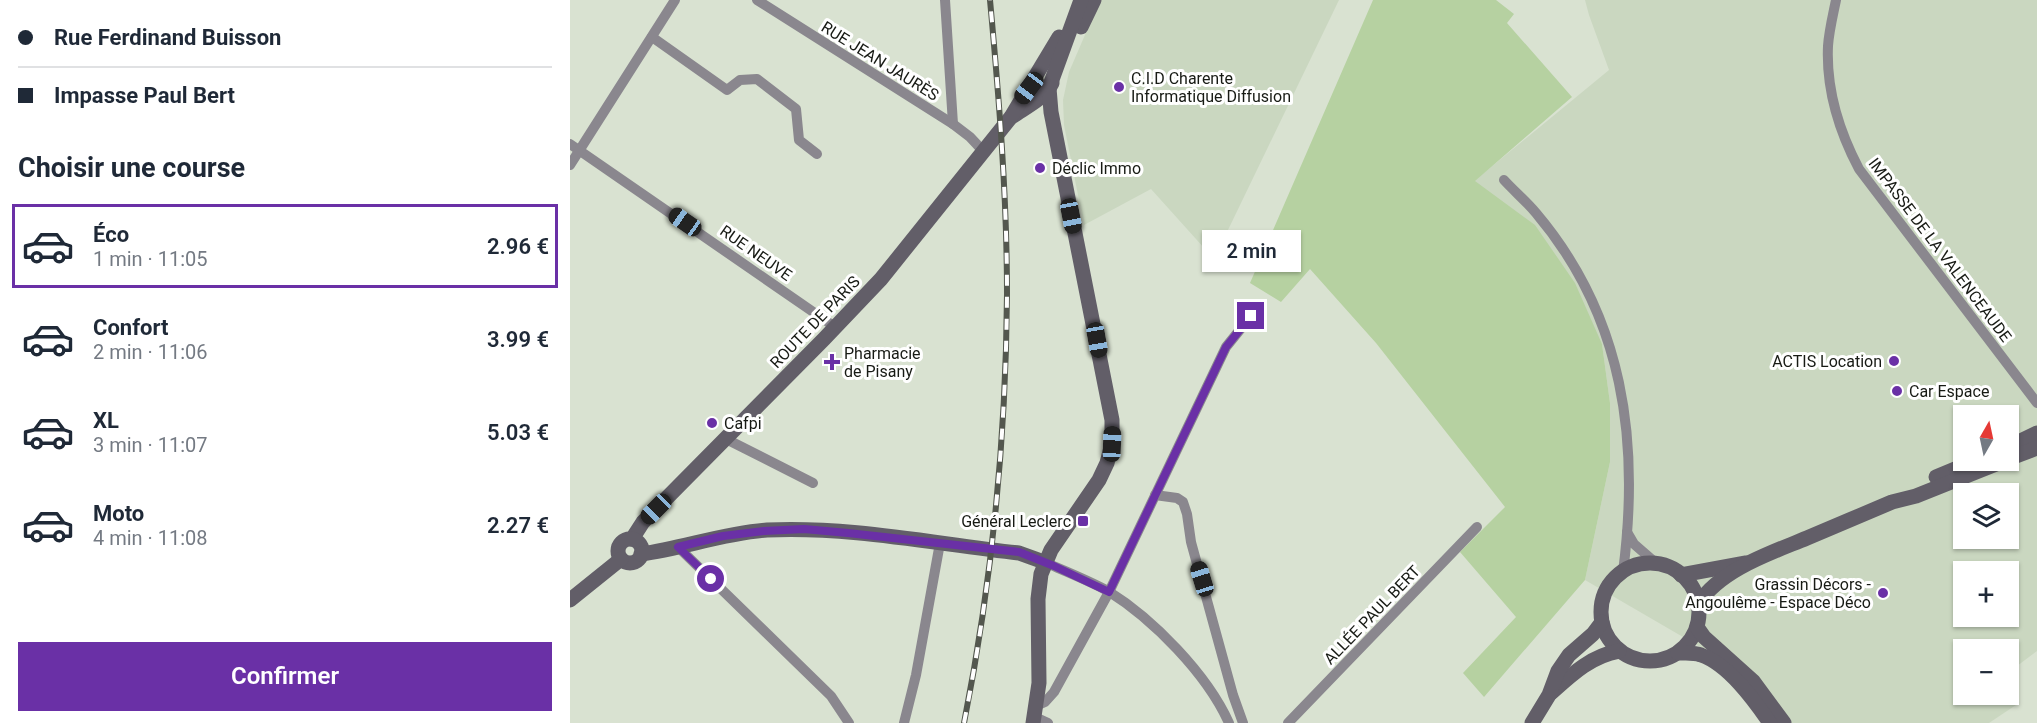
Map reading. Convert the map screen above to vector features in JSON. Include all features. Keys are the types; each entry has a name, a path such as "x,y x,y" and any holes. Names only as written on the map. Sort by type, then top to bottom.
{"main road":[{"name":"ROUTE DE PARIS","path":"1049,88 1080,0"},
{"name":"ROUTE DE PARIS","path":"632,539 643,522 881,279 1011,117 1054,48 1080,0"},
{"name":"ROUTE DE PARIS","path":"1011,117 1035,101 1049,88 1094,0"},
{"path":"1038,717 1039,585 1044,562 1099,480 1112,444 1112,420 1057,148 1049,88"},
{"path":"2019,442 2037,433"},
{"path":"2019,455 2037,448"},
{"path":"1892,502 1911,487 1953,470"},
{"path":"1698,604 1713,586 1749,562 1892,502 1916,496 1979,471"},
{"path":"641,554 733,535 804,529 1012,552 1044,562"},
{"path":"632,539 639,543 641,554 631,563 621,559 618,552 619,546 623,541 632,539"},
{"path":"570,600 621,559"},
{"path":"1681,575 1749,562"},
{"path":"1645,564 1657,564 1681,575 1692,588 1699,615 1697,627 1690,642 1678,653 1664,660 1648,662 1619,651 1611,642 1602,622 1601,607 1612,581 1623,572 1645,564"},
{"path":"1532,723 1549,695 1557,671 1569,655 1593,634 1602,622"},
{"path":"1697,627 1704,637 1753,681 1785,723"},
{"path":"1549,695 1589,661 1606,653 1619,651"},
{"path":"1678,653 1702,655 1715,662 1738,682 1770,723"}],"street":[{"path":"570,165 675,0"},
{"name":"RUE JEAN JAURÈS","path":"757,0 953,124 984,152"},
{"path":"945,0 953,124"},
{"name":"IMPASSE DE LA VALENCEAUDE","path":"1836,0 1828,45 1829,73 1833,105 1847,146 1859,170 2037,403"},
{"path":"652,36 727,90 740,81 757,79 796,109 799,140 817,154"},
{"name":"RUE NEUVE","path":"570,144 835,327"},
{"path":"1504,180 1536,213 1574,265 1596,307 1612,348 1627,434 1627,532 1623,572"},
{"path":"1038,717 1045,702 1054,692 1155,495 1226,347 1251,316"},
{"path":"726,439 813,483"},
{"path":"1155,495 1177,498 1183,502 1188,514 1191,542 1233,695 1243,723"},
{"name":"ALLÉE PAUL BERT","path":"1288,723 1477,527"},
{"path":"1627,532 1634,544 1657,564"},
{"path":"904,723 916,675 940,543"},
{"path":"678,547 831,696 849,723"},
{"path":"1044,562 1105,590 1139,615 1184,657 1203,680 1229,723"}],"shaded area":[{"path":"1100,0 1339,0 1214,259 1151,189 1084,225 1064,125 1063,100 1069,72"},
{"path":"1585,0 2037,0 2037,651 2019,664 2019,639 1953,639 1953,705 2016,705 1989,723 1776,723 1726,662 1585,580 1610,462 1610,403 1602,344 1474,181 1609,70"}],"green space":[{"path":"1373,0 1496,0 1514,14 1507,23 1572,97 1475,181 1535,225 1575,283 1602,344 1610,403 1610,462 1585,580 1484,697 1463,673 1516,617 1460,552 1505,507 1376,343 1310,269 1281,302 1250,283"}],"railway":[{"path":"964,723 982,617 996,510 1006,348 1007,257 1004,184 990,0"}],"place":[{"name":"C.I.D Charente Informatique Diffusion","path":"1119,87"},
{"name":"Déclic Immo","path":"1040,168"},
{"name":"ACTIS Location","path":"1894,361"},
{"name":"Pharmacie de Pisany","path":"832,362"},
{"name":"Car Espace","path":"1897,391"},
{"name":"Cafpi","path":"712,423"},
{"name":"Général Leclerc","path":"1083,521"},
{"name":"Grassin Décors - Angoulême - Espace Déco","path":"1883,593"}],"route":[{"path":"711,579 678,547 723,536 804,529 1019,552 1109,592 1226,347 1251,316"}]}
